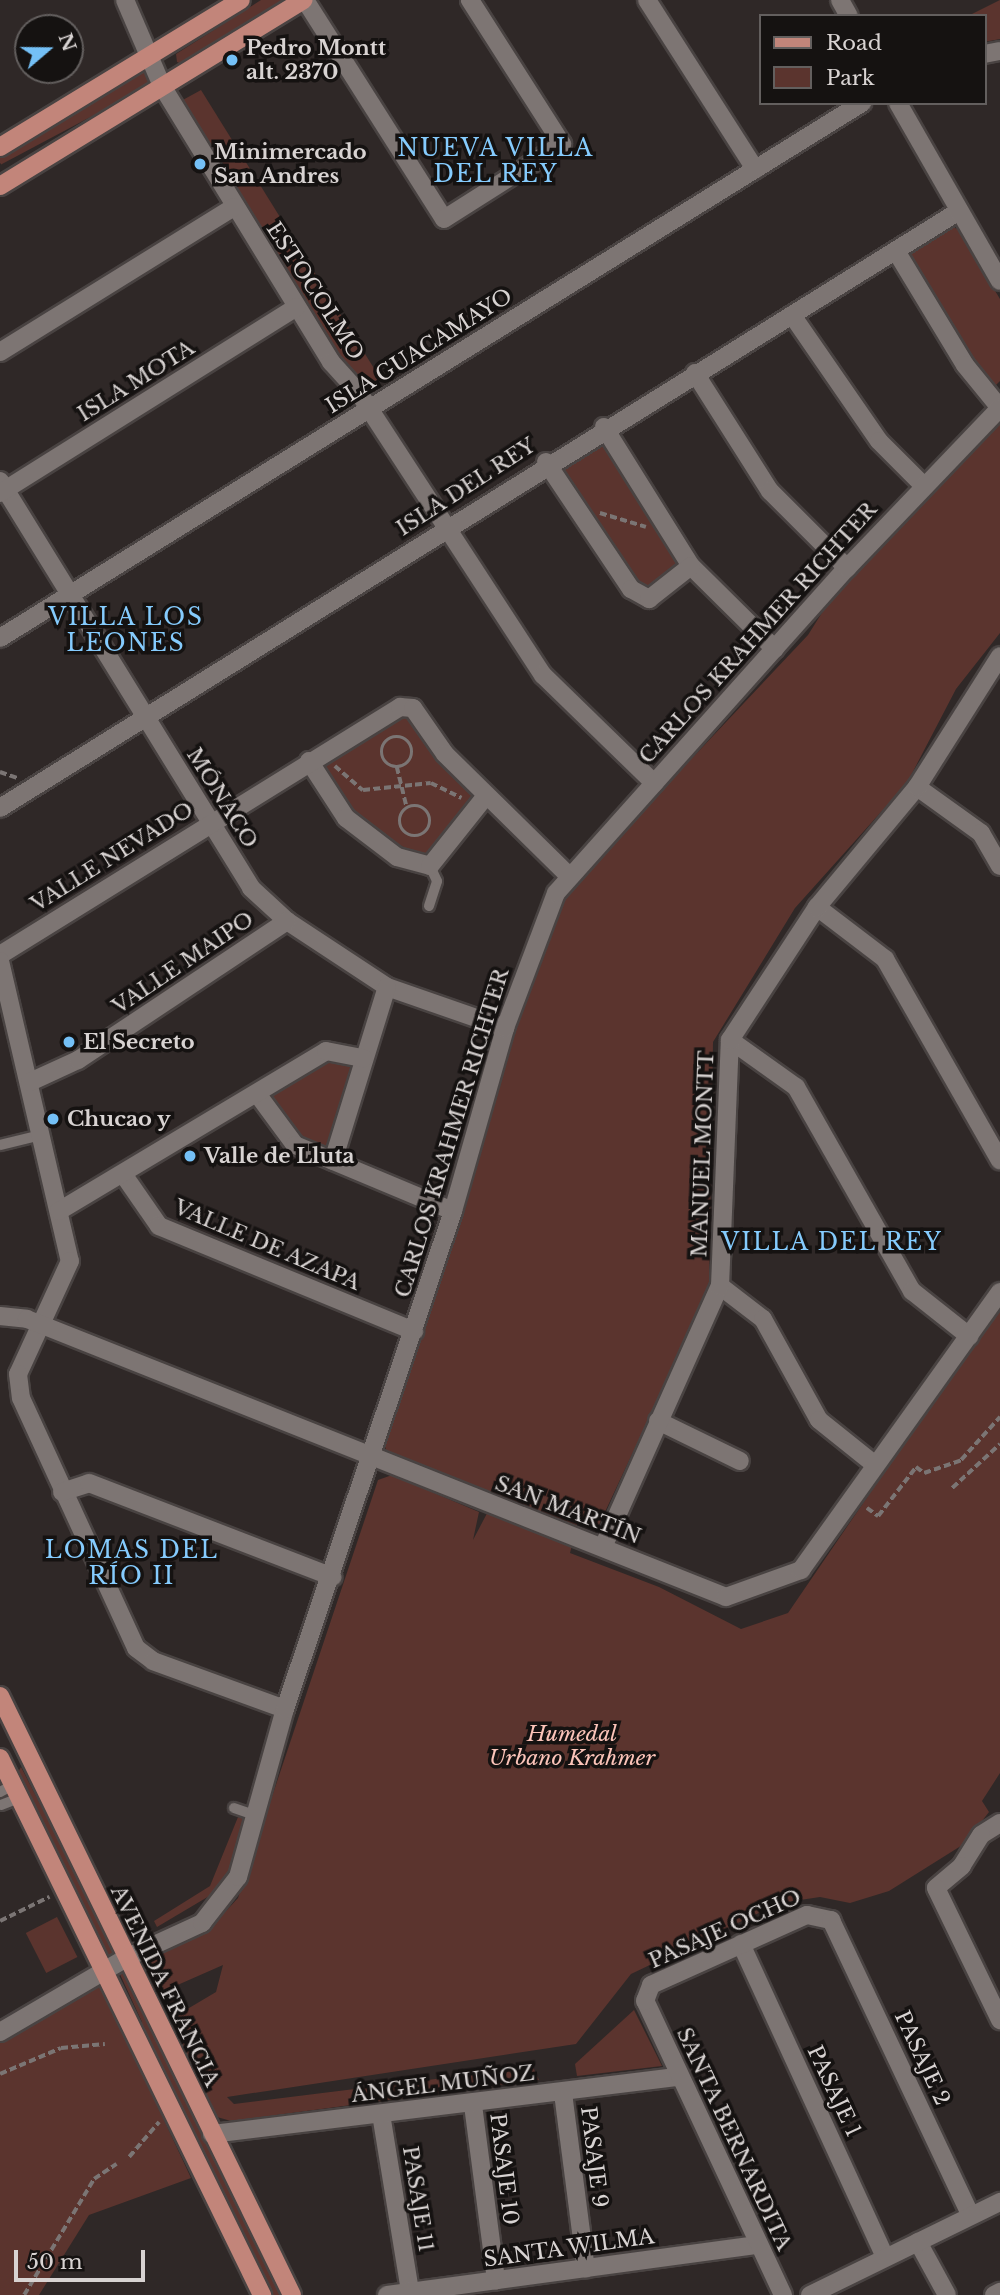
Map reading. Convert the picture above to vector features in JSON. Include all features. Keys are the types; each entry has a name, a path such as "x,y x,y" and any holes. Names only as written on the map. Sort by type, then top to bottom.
{"main road":[{"path":"0,147 241,0"},
{"path":"0,186 305,0"},
{"name":"AVENIDA FRANCIA","path":"0,1696 292,2295"},
{"path":"22,1742 0,1757 11,1791 104,1972 262,2295"}],"street":[{"name":"ESTOCOLMO","path":"125,0 152,54 162,86 234,207 297,307 368,409 543,675 654,783"},
{"path":"305,0 444,219 562,144 470,0"},
{"path":"647,0 755,169"},
{"name":"ISLA GUACAMAYO","path":"0,638 859,105"},
{"path":"899,105 1000,281"},
{"path":"0,352 234,207"},
{"name":"ISLA DEL REY","path":"0,808 446,528 546,462 792,315 959,211"},
{"path":"896,251 965,365 1000,408"},
{"name":"ISLA MOTA","path":"2,488 297,307"},
{"path":"792,315 879,441 923,485"},
{"path":"695,373 770,491 847,568"},
{"name":"CARLOS KRAHMER RICHTER","path":"0,2032 126,1958 191,1929 220,1906 238,1877 258,1817 285,1709 333,1577 453,1212 505,1028 556,893 847,568 923,485 1000,408"},
{"path":"604,427 691,566 775,649"},
{"path":"546,462 631,589 649,599 691,566"},
{"name":"MÓNACO","path":"2,488 251,888 287,921 387,987 505,1028"},
{"name":"MANUEL MONTT","path":"603,1547 720,1286 730,1040 817,907 916,787 1000,656"},
{"name":"VALLE NEVADO","path":"0,955 210,821 400,707 413,708 485,797 569,876"},
{"path":"309,761 346,818 397,857 430,866 485,797"},
{"path":"916,787 981,833 1000,866"},
{"path":"817,907 885,959 1000,1161"},
{"name":"VALLE MAIPO","path":"30,1082 78,1060 287,921"},
{"path":"0,961 70,1261 19,1374 21,1398 136,1648 153,1661 285,1709"},
{"path":"333,1161 387,987"},
{"path":"730,1040 796,1087 912,1291 969,1336"},
{"path":"59,1211 258,1095 326,1051 363,1058"},
{"path":"258,1095 295,1145 453,1212"},
{"name":"VALLE DE AZAPA","path":"123,1174 159,1226 414,1331"},
{"path":"720,1286 763,1319 820,1420 874,1464"},
{"name":"SAN MARTÍN","path":"0,1316 40,1324 371,1458 726,1597 801,1570 874,1464 1000,1292"},
{"path":"659,1421 740,1461"},
{"path":"62,1492 89,1483 333,1577"},
{"path":"1000,1823 981,1835 962,1866 936,1888 1000,2020"},
{"name":"PASAJE OCHO","path":"645,2001 651,1985 741,1944 815,1912 831,1920"},
{"name":"PASAJE 2","path":"831,1920 971,2216"},
{"name":"PASAJE 1","path":"741,1944 885,2257"},
{"name":"SANTA BERNARDITA","path":"645,2001 678,2077 783,2295"},
{"name":"ÁNGEL MUÑOZ","path":"212,2134 473,2105 678,2077"},
{"name":"PASAJE 9","path":"563,2093 586,2269"},
{"name":"PASAJE 10","path":"473,2105 496,2280"},
{"name":"PASAJE 11","path":"381,2114 410,2292"},
{"path":"810,2295 1000,2202"},
{"path":"918,2242 947,2295"},
{"name":"SANTA WILMA","path":"387,2295 758,2245"},
{"path":"994,2295 1000,2292"}],"lane":[{"path":"429,906 437,881 430,866"},
{"path":"0,1145 41,1135"},
{"path":"1,1805 11,1791"},
{"path":"234,1808 258,1817"}],"path":[{"path":"574,505 672,535"},
{"path":"397,767 412,755 407,740 398,736 381,751 397,767 407,808 402,830 411,836 425,833 429,814 407,808"},
{"path":"309,761 338,766 363,790 431,783 458,799 485,797"},
{"path":"0,772 19,778"},
{"path":"852,1496 878,1516 916,1467 924,1473 961,1460 1000,1417"},
{"path":"952,1488 1000,1444"},
{"path":"0,1922 51,1896"},
{"path":"0,2074 61,2048 105,2044"},
{"path":"24,2295 94,2179 116,2164"}],"green space":[{"path":"261,0 288,0 184,65 177,62 176,54"},
{"path":"1000,0 1000,39 986,42 986,14 972,14"},
{"path":"145,71 152,84 1,165 0,148"},
{"path":"201,90 380,378 354,394 182,111 181,101"},
{"path":"949,226 958,229 1000,299 1000,381 992,389 906,254"},
{"name":"Humedal Urbano Krahmer","path":"1000,424 1000,633 956,689 907,783 795,908 713,1042 709,1290 597,1529 578,1521 570,1553 659,1587 741,1629 788,1613 1000,1303 1000,1773 982,1801 989,1812 964,1844 889,1891 850,1903 820,1897 780,1903 631,1974 576,2044 227,2097 234,2104 533,2067 539,2080 231,2121 217,2117 209,2099 189,2102 281,2295 271,2295 178,2104 158,2107 191,2178 89,2215 39,2295 0,2295 0,2042 88,1987 102,1987 121,2028 142,2022 118,1970 123,1967 149,2020 168,2015 147,1972 154,1956 213,1925 238,1898 378,1480 392,1475 479,1512 473,1540 494,1500 388,1454 385,1447 515,1029 564,894 808,635 840,584","holes":["223,1965 216,1992 184,2011 173,1987"]},
{"path":"605,442 681,561 678,572 651,590 632,584 562,470"},
{"path":"396,715 412,720 471,792 472,805 429,853 417,855 354,818 323,769 323,759"},
{"path":"330,1056 349,1058 354,1070 331,1146 323,1151 295,1139 270,1106 271,1092"},
{"path":"21,1767 117,1953 113,1957 108,1958 17,1774"},
{"path":"238,1817 245,1819 229,1872 216,1892 157,1927 154,1921 210,1886"},
{"path":"57,1917 77,1957 46,1973 26,1933"},
{"path":"634,2010 662,2066 577,2076 575,2064"}],"place":[{"name":"Pedro Montt alt. 2370","path":"232,60"},
{"name":"Minimercado San Andres","path":"200,164"},
{"name":"El Secreto","path":"69,1042"},
{"name":"Chucao y","path":"53,1119"},
{"name":"Valle de Lluta","path":"190,1156"}],"district":[{"name":"NUEVA VILLA DEL REY","path":"496,161"},
{"name":"VILLA LOS LEONES","path":"126,630"},
{"name":"VILLA DEL REY","path":"832,1242"},
{"name":"LOMAS DEL RÍO II","path":"132,1563"}]}
